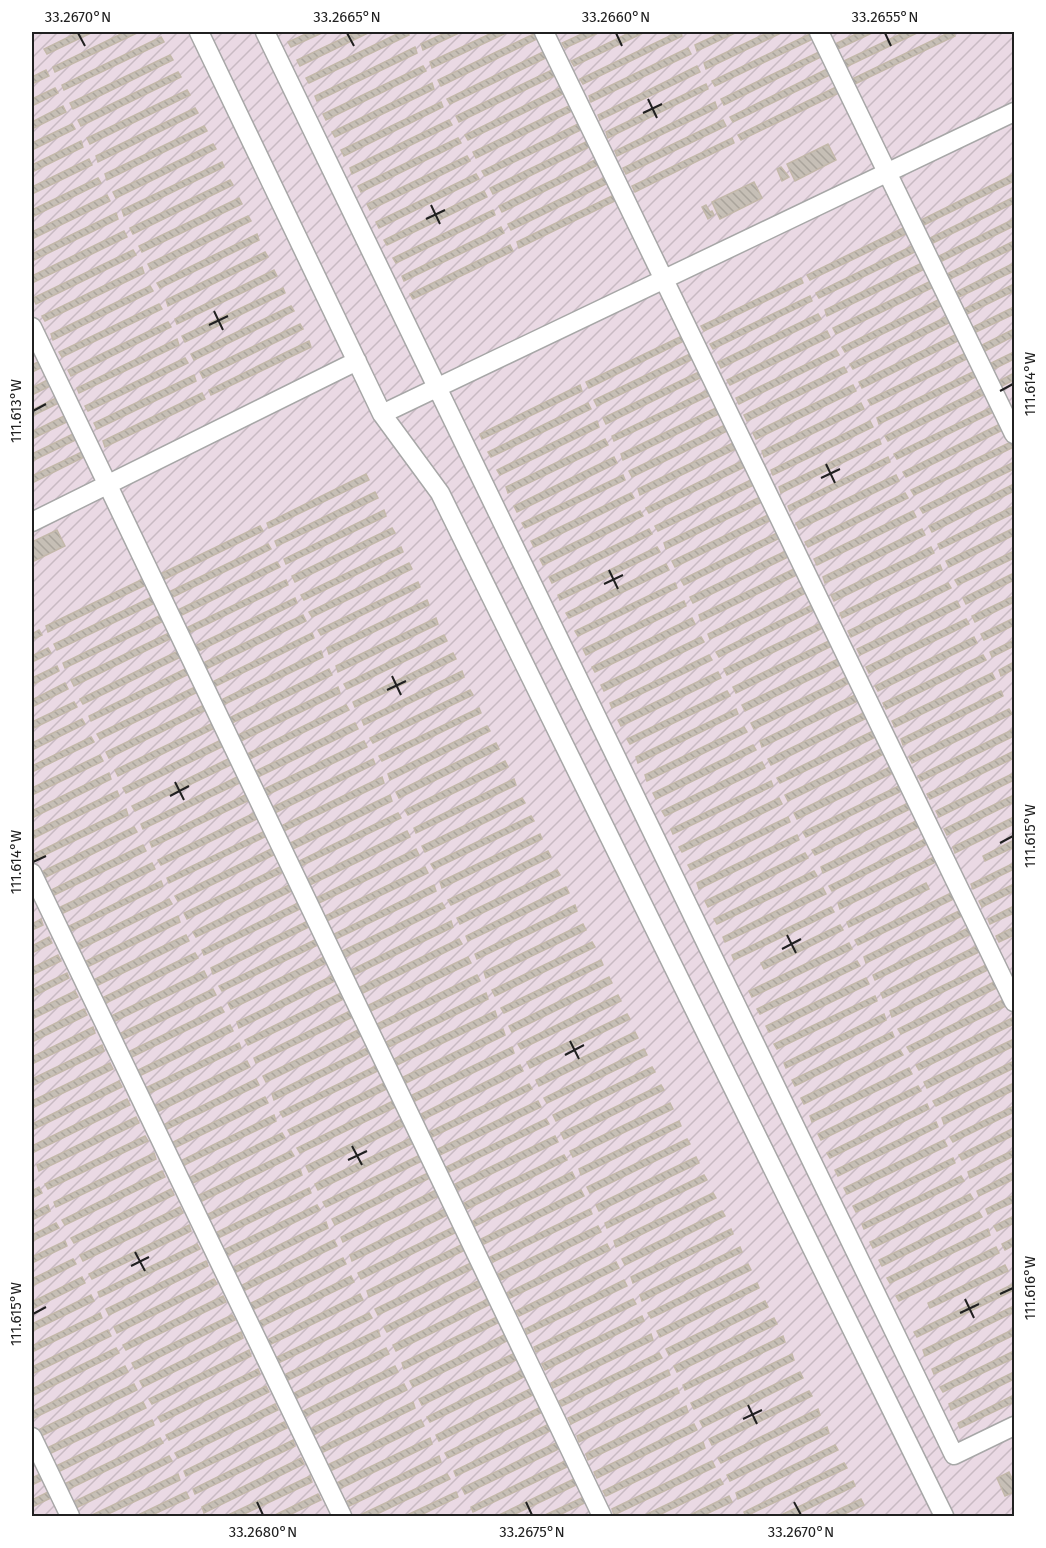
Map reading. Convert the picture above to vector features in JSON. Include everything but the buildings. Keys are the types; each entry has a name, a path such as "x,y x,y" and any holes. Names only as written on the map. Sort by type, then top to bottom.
{"lane":[{"path":"199,32 382,414 440,493 944,1516"},
{"path":"265,32 954,1455 1014,1426"},
{"path":"544,32 1014,1002"},
{"path":"819,32 1014,434"},
{"path":"382,414 1014,112"},
{"path":"32,327 602,1516"},
{"path":"32,522 357,362"},
{"path":"32,873 342,1516"},
{"path":"32,1437 69,1516"}],"shaded area":[{"path":"32,32 1014,32 1014,1516 32,1516"}]}
